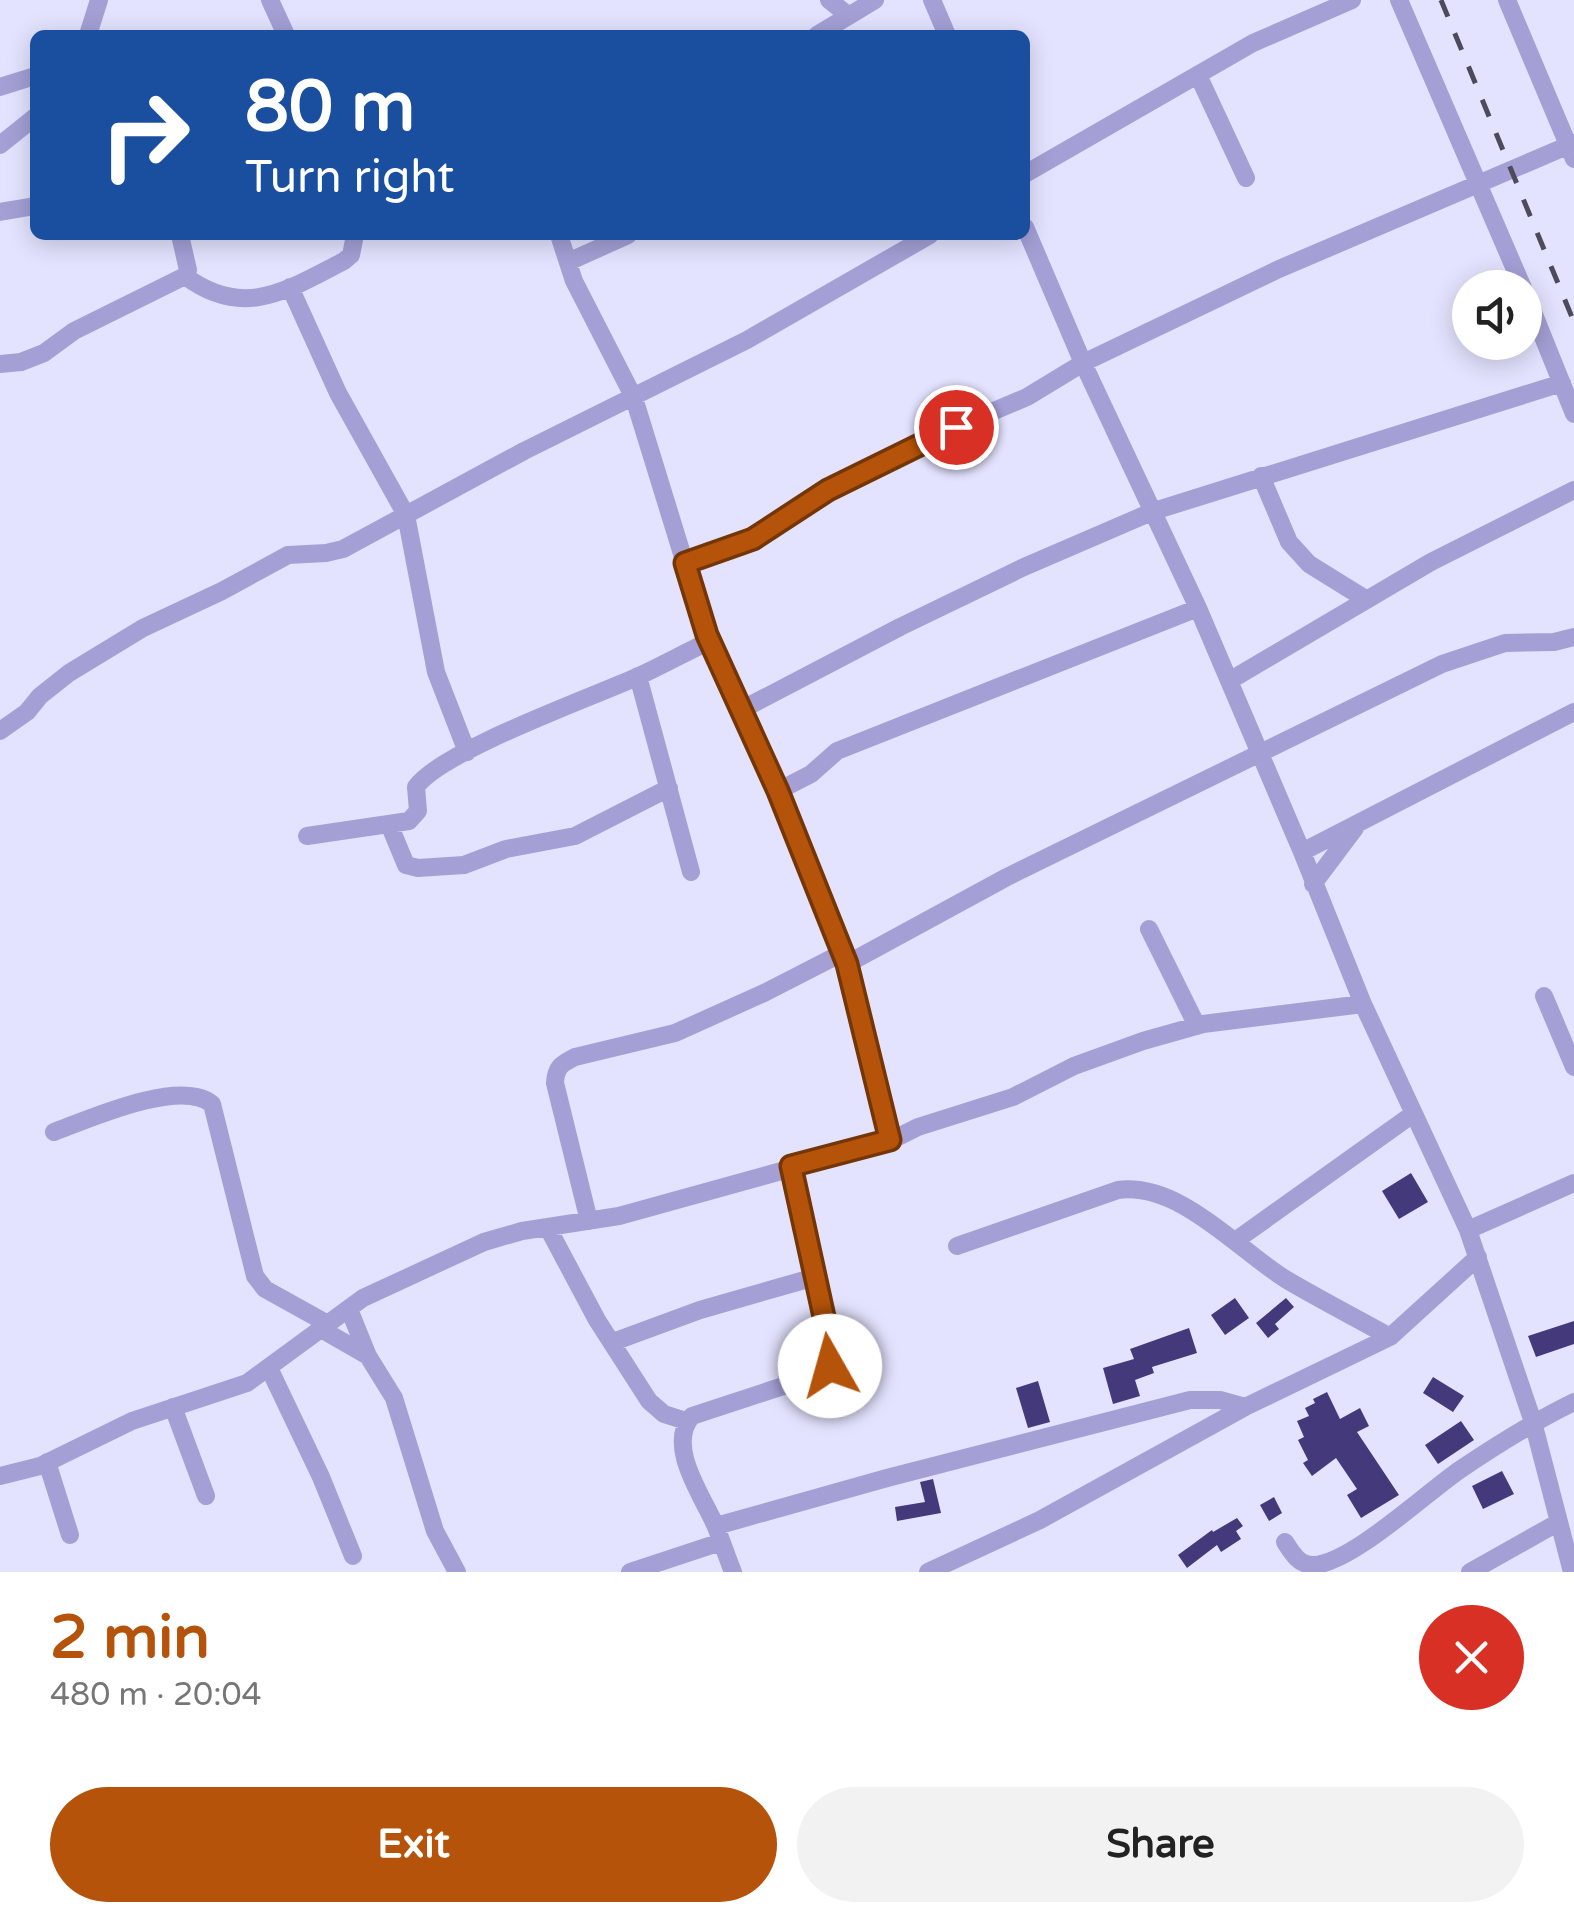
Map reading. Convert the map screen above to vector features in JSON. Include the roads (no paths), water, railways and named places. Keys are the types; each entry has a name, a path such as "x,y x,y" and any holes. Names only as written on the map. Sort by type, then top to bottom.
{"street":[{"path":"90,30 99,0"},
{"path":"270,0 284,30"},
{"path":"828,0 849,16"},
{"path":"825,30 875,0"},
{"path":"1030,171 1253,43 1352,0"},
{"path":"1398,0 1515,270"},
{"path":"685,563 753,539 828,490 920,442 1027,397 1083,363 1279,269 1478,183 1572,149 1507,0"},
{"path":"938,2 945,30"},
{"path":"1198,75 1246,178"},
{"path":"0,87 30,78"},
{"path":"0,145 30,120"},
{"path":"0,212 30,207"},
{"path":"1030,239 1083,363 1198,608 1363,1004 1468,1230 1533,1422 1572,1572"},
{"path":"181,240 185,276"},
{"path":"185,276 202,289 226,298 258,300 344,262 351,255 354,240"},
{"path":"561,240 597,328 634,398 710,641 778,791 844,958 890,1140"},
{"path":"568,262 617,240"},
{"path":"0,732 69,673 143,628 288,555 326,554 343,549 524,451 746,340 921,240"},
{"path":"0,364 44,353 86,324 185,276"},
{"path":"290,287 338,392 406,516 436,672 467,752"},
{"path":"1542,334 1574,414"},
{"path":"741,710 918,618 1154,511 1562,383"},
{"path":"1260,476 1289,542 1309,564 1367,600"},
{"path":"1229,681 1431,562 1574,490"},
{"path":"778,791 811,774 838,750 1198,608"},
{"path":"590,1221 555,1083 556,1070 562,1063 676,1033 844,958 1442,664 1504,643 1554,642 1574,637"},
{"path":"306,836 415,817 416,787 421,779 467,752 710,641"},
{"path":"638,676 691,872"},
{"path":"1302,852 1574,712"},
{"path":"389,824 406,865 464,865 506,849 575,836 669,788"},
{"path":"1313,884 1358,824"},
{"path":"1149,929 1197,1026"},
{"path":"1544,996 1574,1067"},
{"path":"0,1476 21,1473 105,1433 247,1383 363,1298 446,1257 503,1237 697,1196 890,1140 1012,1097 1074,1066 1197,1026 1363,1004"},
{"path":"54,1132 114,1109 179,1095 202,1096 212,1104 256,1276 265,1289 368,1356"},
{"path":"1235,1241 1413,1114"},
{"path":"733,1572 685,1456 683,1430 692,1416 820,1374 830,1366 833,1358 791,1166"},
{"path":"1468,1230 1574,1184"},
{"path":"957,1246 1118,1190 1136,1188 1192,1210 1284,1278 1390,1336"},
{"path":"548,1228 592,1310 649,1401 664,1414 686,1422"},
{"path":"928,1572 1040,1520 1245,1407 1390,1336 1435,1300 1478,1257"},
{"path":"613,1342 700,1310 816,1277"},
{"path":"349,1309 368,1356 394,1398 436,1532 457,1572"},
{"path":"269,1368 353,1556"},
{"path":"630,1572 718,1534 869,1482 1190,1400 1220,1400 1245,1407"},
{"path":"1285,1542 1307,1566 1322,1564 1363,1543 1458,1471 1533,1422 1574,1402"},
{"path":"173,1408 206,1496"},
{"path":"47,1462 70,1535"},
{"path":"1470,1572 1559,1522"}],"railway":[{"path":"1441,0 1574,322"}]}
